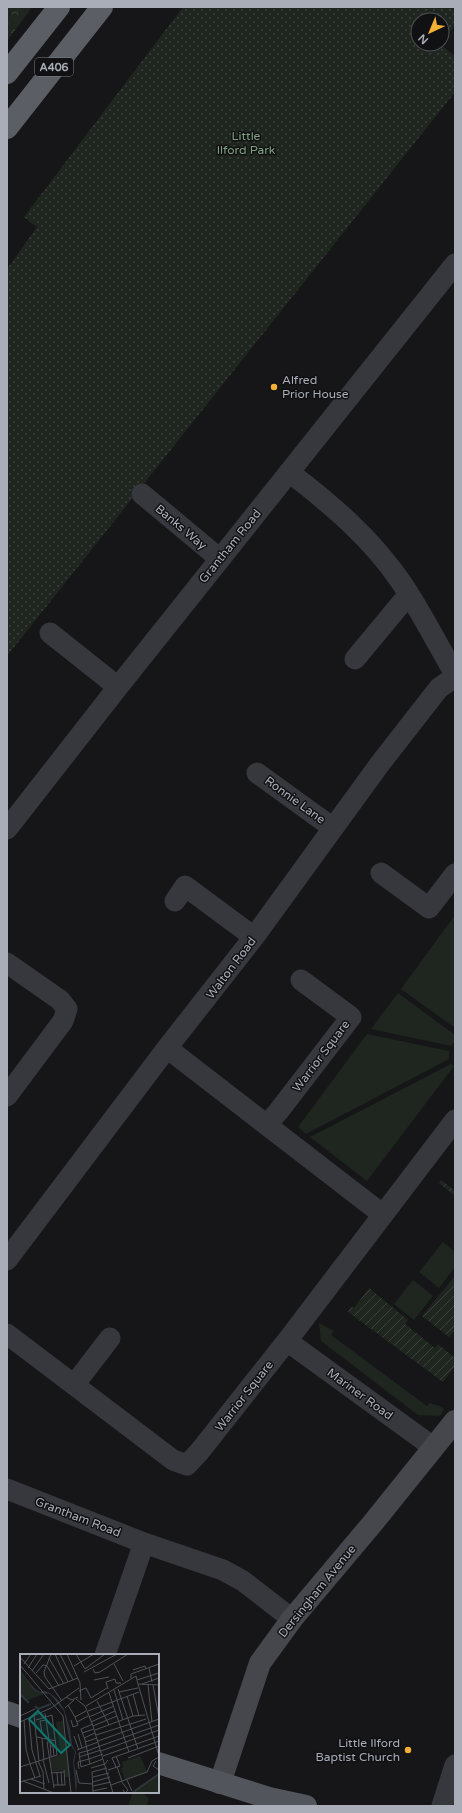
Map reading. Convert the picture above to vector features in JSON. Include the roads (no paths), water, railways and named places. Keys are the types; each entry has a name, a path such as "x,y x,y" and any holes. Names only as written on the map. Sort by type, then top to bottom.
{"highway":[{"name":"A406","path":"7,73 59,7"},
{"name":"A406","path":"7,128 102,7"}],"main road":[{"name":"Dersingham Avenue","path":"220,1783 260,1663 292,1619 455,1422"},
{"path":"7,1712 20,1717"},
{"path":"159,1763 269,1798 306,1806"}],"street":[{"name":"Grantham Road","path":"7,829 13,807 118,686 455,264"},
{"path":"289,472 334,507 361,533 387,563 409,594 455,676"},
{"name":"Banks Way","path":"142,494 220,559"},
{"path":"355,659 409,594"},
{"path":"50,633 118,686"},
{"name":"Walton Road","path":"7,1260 167,1048 254,937 379,765 440,688 455,676"},
{"name":"Ronnie Lane","path":"258,773 333,828"},
{"path":"381,873 429,908 455,874"},
{"path":"175,901 185,886 254,937"},
{"path":"7,963 60,1000 67,1009 63,1021 7,1096"},
{"name":"Warrior Square","path":"267,1124 351,1018 301,980"},
{"path":"167,1048 382,1214"},
{"name":"Warrior Square","path":"7,1334 173,1460 187,1465 205,1445 287,1341 382,1214 455,1120"},
{"path":"74,1385 110,1338"},
{"name":"Mariner Road","path":"287,1341 433,1447"},
{"name":"Grantham Road","path":"8,1494 223,1570 243,1581 292,1619"},
{"path":"105,1654 144,1542"},
{"path":"442,1806 455,1765"}],"place":[{"name":"Alfred Prior House","path":"274,387"},
{"name":"Little Ilford Baptist Church","path":"408,1750"}],"park label":[{"name":"Little Ilford Park","path":"246,143"}]}
